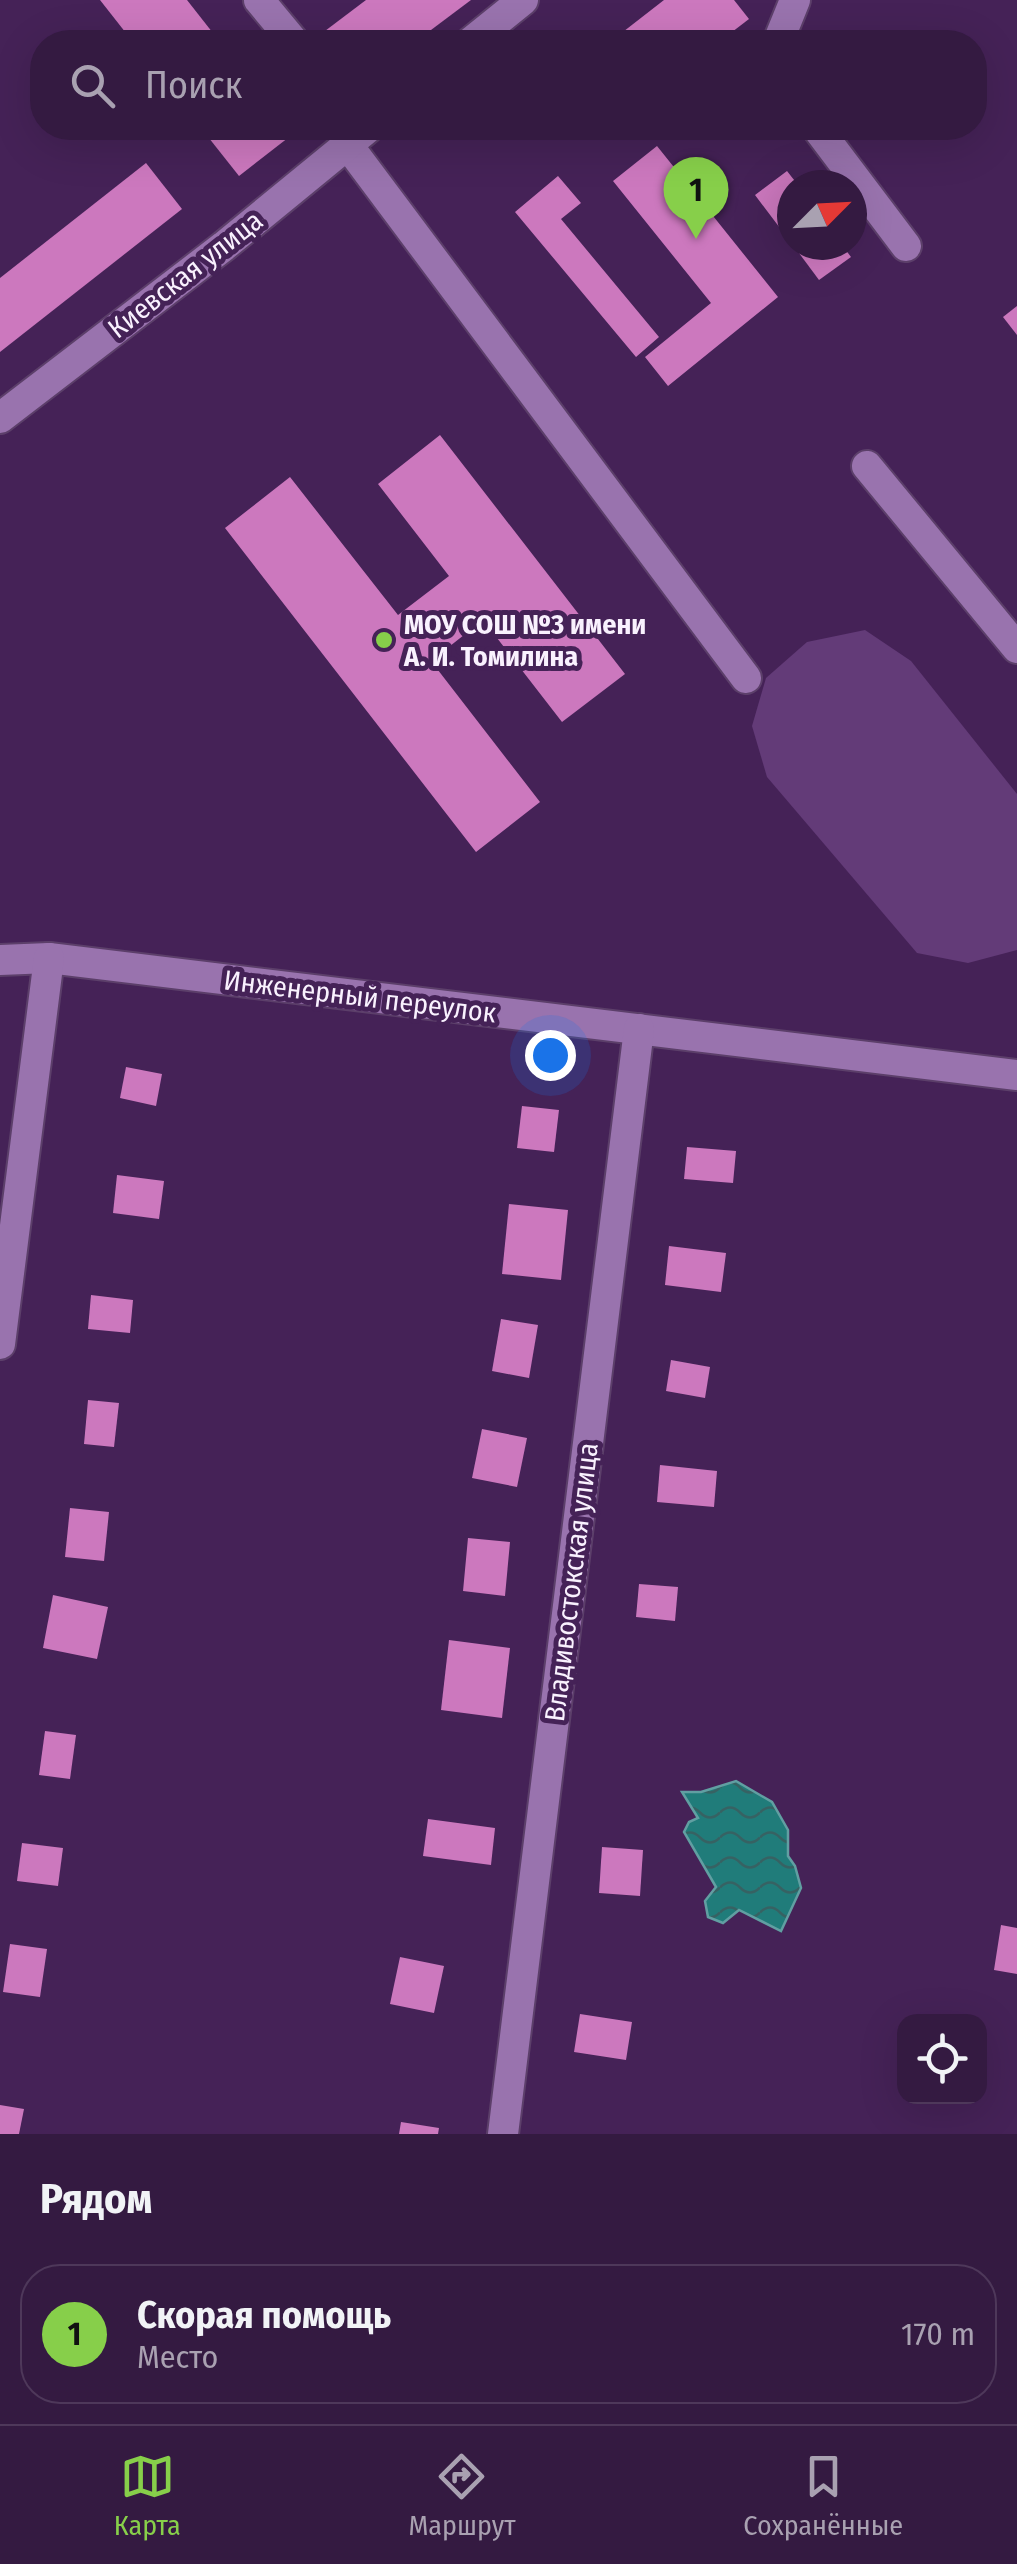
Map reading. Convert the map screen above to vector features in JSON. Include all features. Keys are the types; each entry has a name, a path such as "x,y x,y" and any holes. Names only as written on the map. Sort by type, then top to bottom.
{"street":[{"path":"259,0 284,30"},
{"path":"486,30 523,0"},
{"path":"783,30 795,0"},
{"name":"Киевская улица","path":"0,418 224,246 351,140"},
{"path":"367,140 746,678"},
{"path":"826,140 906,246"},
{"path":"867,466 1017,648"},
{"path":"0,1344 49,958"},
{"name":"Инженерный переулок","path":"0,960 49,958 1017,1075"},
{"name":"Владивостокская улица","path":"503,2134 639,1030"}],"shaded area":[{"path":"865,630 911,661 1017,794 1017,950 968,963 917,953 767,777 752,726 766,678 807,642"}],"water":[{"path":"736,1781 772,1802 788,1830 788,1856 801,1888 781,1931 739,1910 723,1923 708,1917 705,1901 716,1887 684,1832 689,1822 698,1818 682,1792 701,1792"}],"building":[{"path":"100,0 187,0 211,30 124,30"},
{"path":"366,0 471,0 431,30 326,30"},
{"path":"664,0 734,0 749,19 735,30 625,30"},
{"path":"210,140 285,140 239,176"},
{"path":"657,146 778,297 668,386 645,357 711,303 613,181"},
{"path":"146,163 182,209 0,352 0,278"},
{"path":"558,176 581,203 561,219 659,337 636,357 515,212"},
{"path":"777,178 777,224 755,195"},
{"path":"804,260 847,260 819,280"},
{"path":"1017,306 1017,335 1003,317"},
{"name":"МОУ СОШ №3 имени А. И. Томилина","path":"440,435 625,674 562,722 483,620 431,661 540,802 476,852 225,528 290,477 398,615 449,576 378,484"},
{"path":"126,1067 162,1074 156,1106 120,1098"},
{"path":"522,1106 559,1110 554,1152 517,1148"},
{"path":"687,1147 736,1151 733,1183 684,1179"},
{"path":"117,1175 164,1181 159,1219 113,1213"},
{"path":"509,1204 568,1210 561,1280 502,1274"},
{"path":"669,1246 726,1253 721,1292 665,1285"},
{"path":"91,1295 133,1300 130,1333 88,1329"},
{"path":"501,1319 538,1325 529,1378 492,1371"},
{"path":"671,1360 710,1367 705,1398 666,1391"},
{"path":"88,1400 119,1403 114,1447 84,1444"},
{"path":"482,1429 527,1438 517,1487 472,1478"},
{"path":"660,1465 717,1471 714,1507 657,1502"},
{"path":"70,1508 109,1512 104,1561 65,1557"},
{"path":"468,1538 510,1542 505,1596 463,1591"},
{"path":"639,1584 678,1587 675,1621 636,1617"},
{"path":"53,1595 108,1607 97,1659 43,1648"},
{"path":"449,1640 510,1648 502,1718 441,1710"},
{"path":"45,1731 76,1735 70,1779 39,1775"},
{"path":"428,1819 495,1828 491,1865 423,1856"},
{"path":"22,1843 63,1848 58,1886 17,1881"},
{"path":"602,1847 643,1850 640,1896 599,1893"},
{"path":"1001,1925 1017,1928 1017,1974 994,1970"},
{"path":"10,1944 47,1949 40,1997 3,1992"},
{"path":"400,1957 444,1966 434,2013 390,2004"},
{"path":"580,2014 632,2022 626,2060 574,2052"},
{"path":"0,2105 24,2109 19,2134 0,2134"},
{"path":"401,2122 439,2128 438,2134 399,2134"}],"place":[{"name":"Скорая помощь","path":"696,239"},
{"name":"МОУ СОШ №3 имени А. И. Томилина","path":"384,640"}]}
